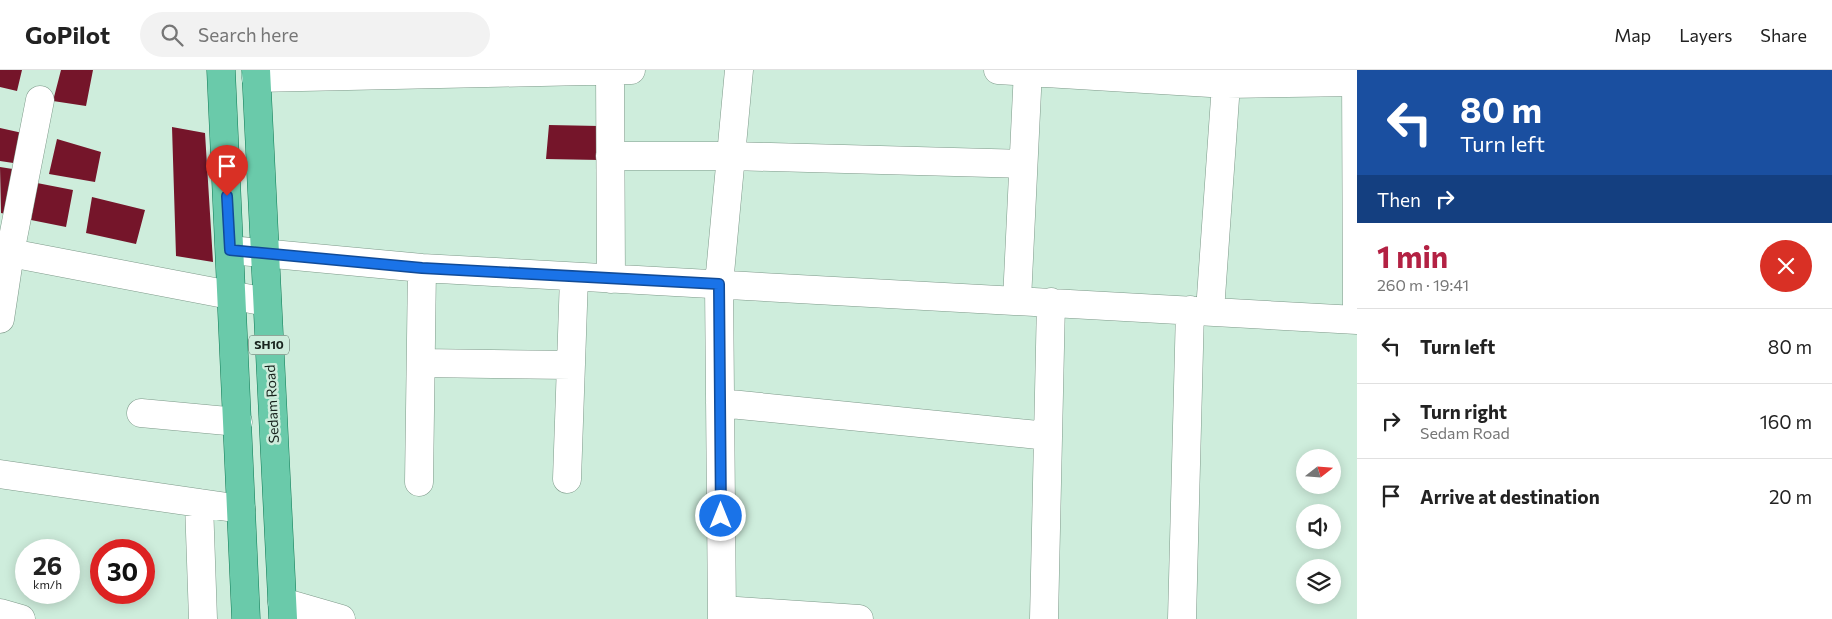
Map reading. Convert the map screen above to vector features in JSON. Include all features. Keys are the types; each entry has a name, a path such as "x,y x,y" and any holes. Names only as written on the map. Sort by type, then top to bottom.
{"main road":[{"name":"SH10","path":"221,70 246,619"},
{"name":"Sedam Road","path":"256,74 282,611"}],"street":[{"path":"739,70 719,284 722,614 859,619"},
{"path":"998,70 1357,82"},
{"path":"1017,300 1028,70"},
{"path":"230,250 422,268 1357,319 1356,70"},
{"path":"256,74 617,71 610,156 611,279"},
{"path":"1182,619 1200,310 1227,77"},
{"path":"0,319 5,252 40,100"},
{"path":"610,156 731,156 1023,164"},
{"path":"5,252 267,302"},
{"path":"419,482 422,268"},
{"path":"567,479 574,277"},
{"path":"1044,619 1051,302"},
{"path":"421,363 571,364"},
{"path":"720,403 1048,436"},
{"path":"140,413 238,422"},
{"path":"0,474 241,509"},
{"path":"199,503 203,619"},
{"path":"282,611 342,619"},
{"path":"0,613 21,619"}],"building":[{"path":"0,70 22,70 17,91 0,87"},
{"path":"61,70 93,70 86,106 53,101"},
{"path":"549,125 599,126 600,160 546,159"},
{"path":"172,127 205,133 213,262 176,256"},
{"path":"0,128 27,134 20,164 0,161"},
{"path":"57,139 101,152 95,182 49,174"},
{"path":"0,167 19,170 10,215 1,213"},
{"path":"37,183 73,190 66,227 31,220"},
{"path":"92,197 145,210 136,244 86,233"}],"route":[{"path":"227,196 230,250 422,268 719,284 721,516"}]}
